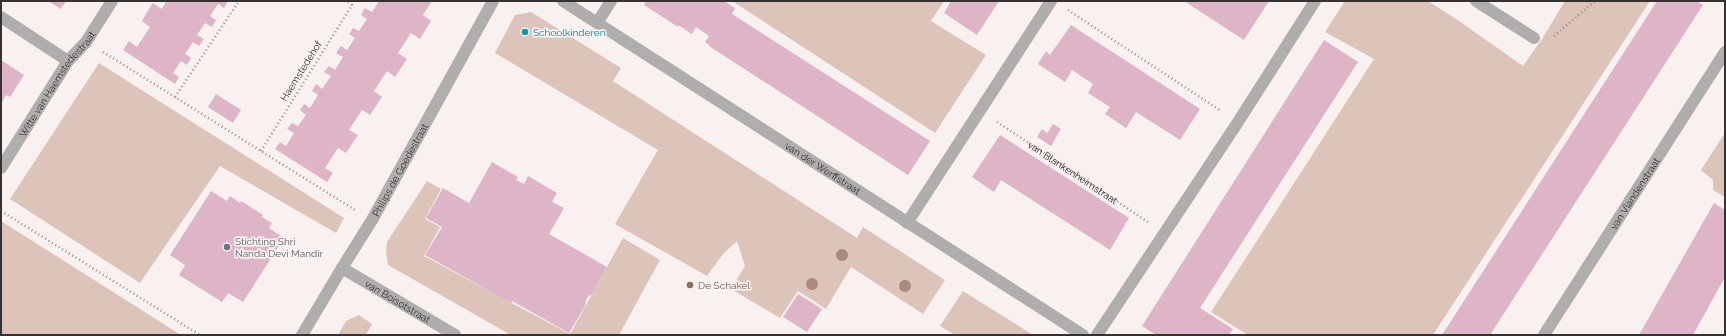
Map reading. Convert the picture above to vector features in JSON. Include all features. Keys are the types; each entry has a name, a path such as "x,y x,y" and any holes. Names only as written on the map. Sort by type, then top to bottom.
{"street":[{"name":"Witte van Haemstedestraat","path":"1,168 68,61 86,42 112,1"},
{"name":"Philips de Goedestraat","path":"302,335 372,220 493,1"},
{"name":"van der Werffstraat","path":"563,1 1083,335"},
{"path":"596,22 611,1"},
{"path":"907,223 1051,1"},
{"path":"1097,335 1238,122 1315,1"},
{"path":"1476,1 1534,38"},
{"path":"1,17 68,61"},
{"name":"van Viandenstraat","path":"1544,335 1725,52"},
{"name":"van Boisotstraat","path":"342,268 455,335"}],"path":[{"path":"175,97 239,1"},
{"name":"Haemstedehof","path":"260,151 352,4 347,1"},
{"path":"1534,38 1544,45 1594,1"},
{"path":"1068,10 1238,122"},
{"path":"86,42 372,220"},
{"name":"van Blankenheimstraat","path":"980,111 1165,233"},
{"path":"1,211 200,335"}],"shaded area":[{"path":"732,1 944,1 931,21 986,55 935,133"},
{"path":"1345,1 1428,1 1523,66 1542,39 1565,1 1650,1 1433,335 1248,335 1211,312 1374,59 1325,32"},
{"path":"531,12 621,68 613,81 857,238 863,227 945,280 923,314 851,267 826,309 798,291 780,318 731,289 745,266 737,241 723,254 707,276 615,224 658,150 495,53 515,15"},
{"path":"99,63 344,218 336,233 220,166 140,283 10,199"},
{"path":"1725,133 1725,197 1713,190 1713,180 1701,170"},
{"path":"427,181 441,189 425,219 440,227 424,256 570,334 623,238 660,260 619,335 511,335 388,265 386,252 387,242"},
{"path":"1,221 181,335 1,335"},
{"path":"963,291 1033,335 955,335 940,326"},
{"path":"359,315 372,324 366,335 338,335 346,321"}],"building":[{"path":"48,1 66,1 61,9"},
{"path":"166,1 228,1 224,8 218,4 210,16 216,20 212,27 205,23 197,35 204,39 199,46 193,42 185,54 191,58 187,65 181,61 173,73 179,77 175,84 123,50 129,41 137,47 150,27 142,21 147,12 153,3 162,9"},
{"path":"379,1 432,1 423,15 431,21 420,39 411,33 398,53 407,59 395,77 387,71 374,91 382,97 370,115 362,110 349,130 358,135 346,153 338,148 325,168 333,173 327,182 275,149 280,142 286,146 294,133 287,129 292,123 298,126 306,115 300,110 304,104 310,108 318,95 312,91 316,84 322,89 331,76 324,72 329,66 335,70 343,57 336,53 341,46 347,50 355,38 349,34 353,28 359,31 367,19 361,15 365,8 372,12"},
{"path":"646,1 724,1 735,8 732,14 930,141 908,175 709,46 705,42 709,36 696,27 692,34 678,25 678,27 644,5"},
{"path":"951,1 999,1 977,35 944,13"},
{"path":"1184,1 1269,1 1244,40"},
{"path":"1657,1 1697,1 1703,5 1490,335 1442,335"},
{"path":"1071,25 1200,109 1180,140 1136,112 1126,128 1105,114 1110,107 1088,93 1093,84 1072,70 1065,82 1038,64 1046,51 1050,55"},
{"path":"1324,40 1358,62 1200,308 1233,329 1229,335 1156,335 1142,326"},
{"path":"1,60 24,75 10,97 6,95 1,104"},
{"path":"216,94 241,110 233,123 208,107"},
{"path":"1053,124 1061,129 1051,146 1037,137 1042,129 1047,133"},
{"path":"1000,135 1129,218 1110,250 1001,180 994,192 972,177"},
{"path":"492,162 518,177 516,180 524,184 528,176 557,193 552,202 564,208 549,234 607,267 591,296 589,295 585,302 586,304 569,333 512,301 511,303 425,255 442,227 426,218 443,188 469,203"},
{"name":"Stichting Shri Nanda Devi Mandir","path":"211,191 227,201 230,196 240,203 241,201 263,215 262,217 272,223 269,228 284,238 243,302 228,293 222,302 179,275 185,265 170,255"},
{"path":"1714,203 1725,210 1725,277 1693,335 1639,335"},
{"path":"798,294 822,309 807,332 783,317"}],"place":[{"name":"Schoolkinderen","path":"525,32"},
{"name":"Stichting Shri Nanda Devi Mandir","path":"227,247"},
{"name":"De Schakel","path":"690,285"}]}
